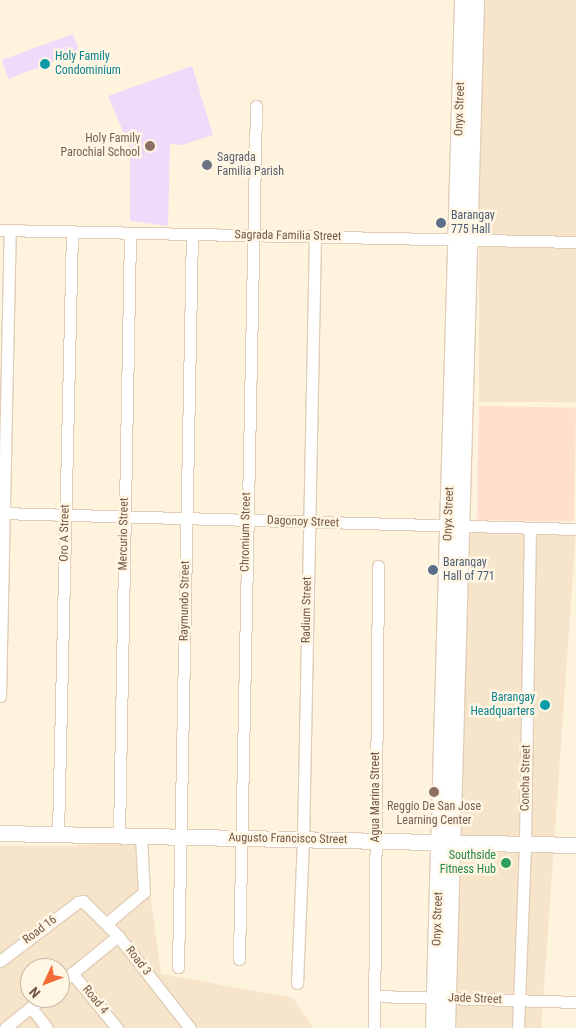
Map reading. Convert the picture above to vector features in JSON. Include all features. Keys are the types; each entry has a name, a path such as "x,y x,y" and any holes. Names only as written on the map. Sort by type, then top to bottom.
{"main road":[{"name":"Onyx Street","path":"463,0 463,239"},
{"name":"Onyx Street","path":"447,1028 442,998 458,402 463,239 476,0"},
{"name":"Onyx Street","path":"434,1028 442,998"}],"street":[{"name":"Chromium Street","path":"239,959 246,520 256,106"},
{"name":"Sagrada Familia Street","path":"5,230 576,242"},
{"path":"0,696 5,230"},
{"name":"Oro A Street","path":"58,834 72,231"},
{"name":"Mercurio Street","path":"119,836 130,233"},
{"name":"Raymundo Street","path":"178,967 192,234"},
{"name":"Radium Street","path":"297,983 303,839 315,236"},
{"name":"Dagonoy Street","path":"2,513 576,529"},
{"name":"Concha Street","path":"518,1028 525,844 530,528"},
{"name":"Agua Marina Street","path":"374,1028 378,566"},
{"name":"Augusto Francisco Street","path":"0,833 576,844"},
{"path":"107,924 144,892 141,836"},
{"name":"Road 3","path":"80,900 86,902 118,936 190,1028"},
{"name":"Road 16","path":"0,961 80,900"},
{"path":"72,973 118,936"},
{"name":"Road 4","path":"72,973 117,1028"},
{"name":"Jade Street","path":"375,996 576,1002"},
{"path":"5,1028 30,1008"},
{"path":"32,1008 47,1028"}],"shaded area":[{"path":"479,0 576,0 576,402 479,402"},
{"path":"73,34 80,53 8,79 2,60"},
{"name":"Holy Family Parochial School","path":"192,66 213,135 182,145 170,144 168,226 130,221 130,148 108,96"},
{"path":"479,406 576,408 574,522 477,520"},
{"path":"465,526 576,534 541,1028 430,1027"},
{"path":"143,841 161,974 293,998 313,1028 0,1028 0,846 69,846"}],"place":[{"name":"Holy Family Condominium","path":"45,64"},
{"name":"Holy Family Parochial School","path":"150,146"},
{"name":"Sagrada Familia Parish","path":"207,165"},
{"name":"Barangay 775 Hall","path":"441,223"},
{"name":"Barangay Hall of 771","path":"433,570"},
{"name":"Barangay Headquarters","path":"545,705"},
{"name":"Reggio De San Jose Learning Center","path":"434,792"},
{"name":"Southside Fitness Hub","path":"506,863"}]}
